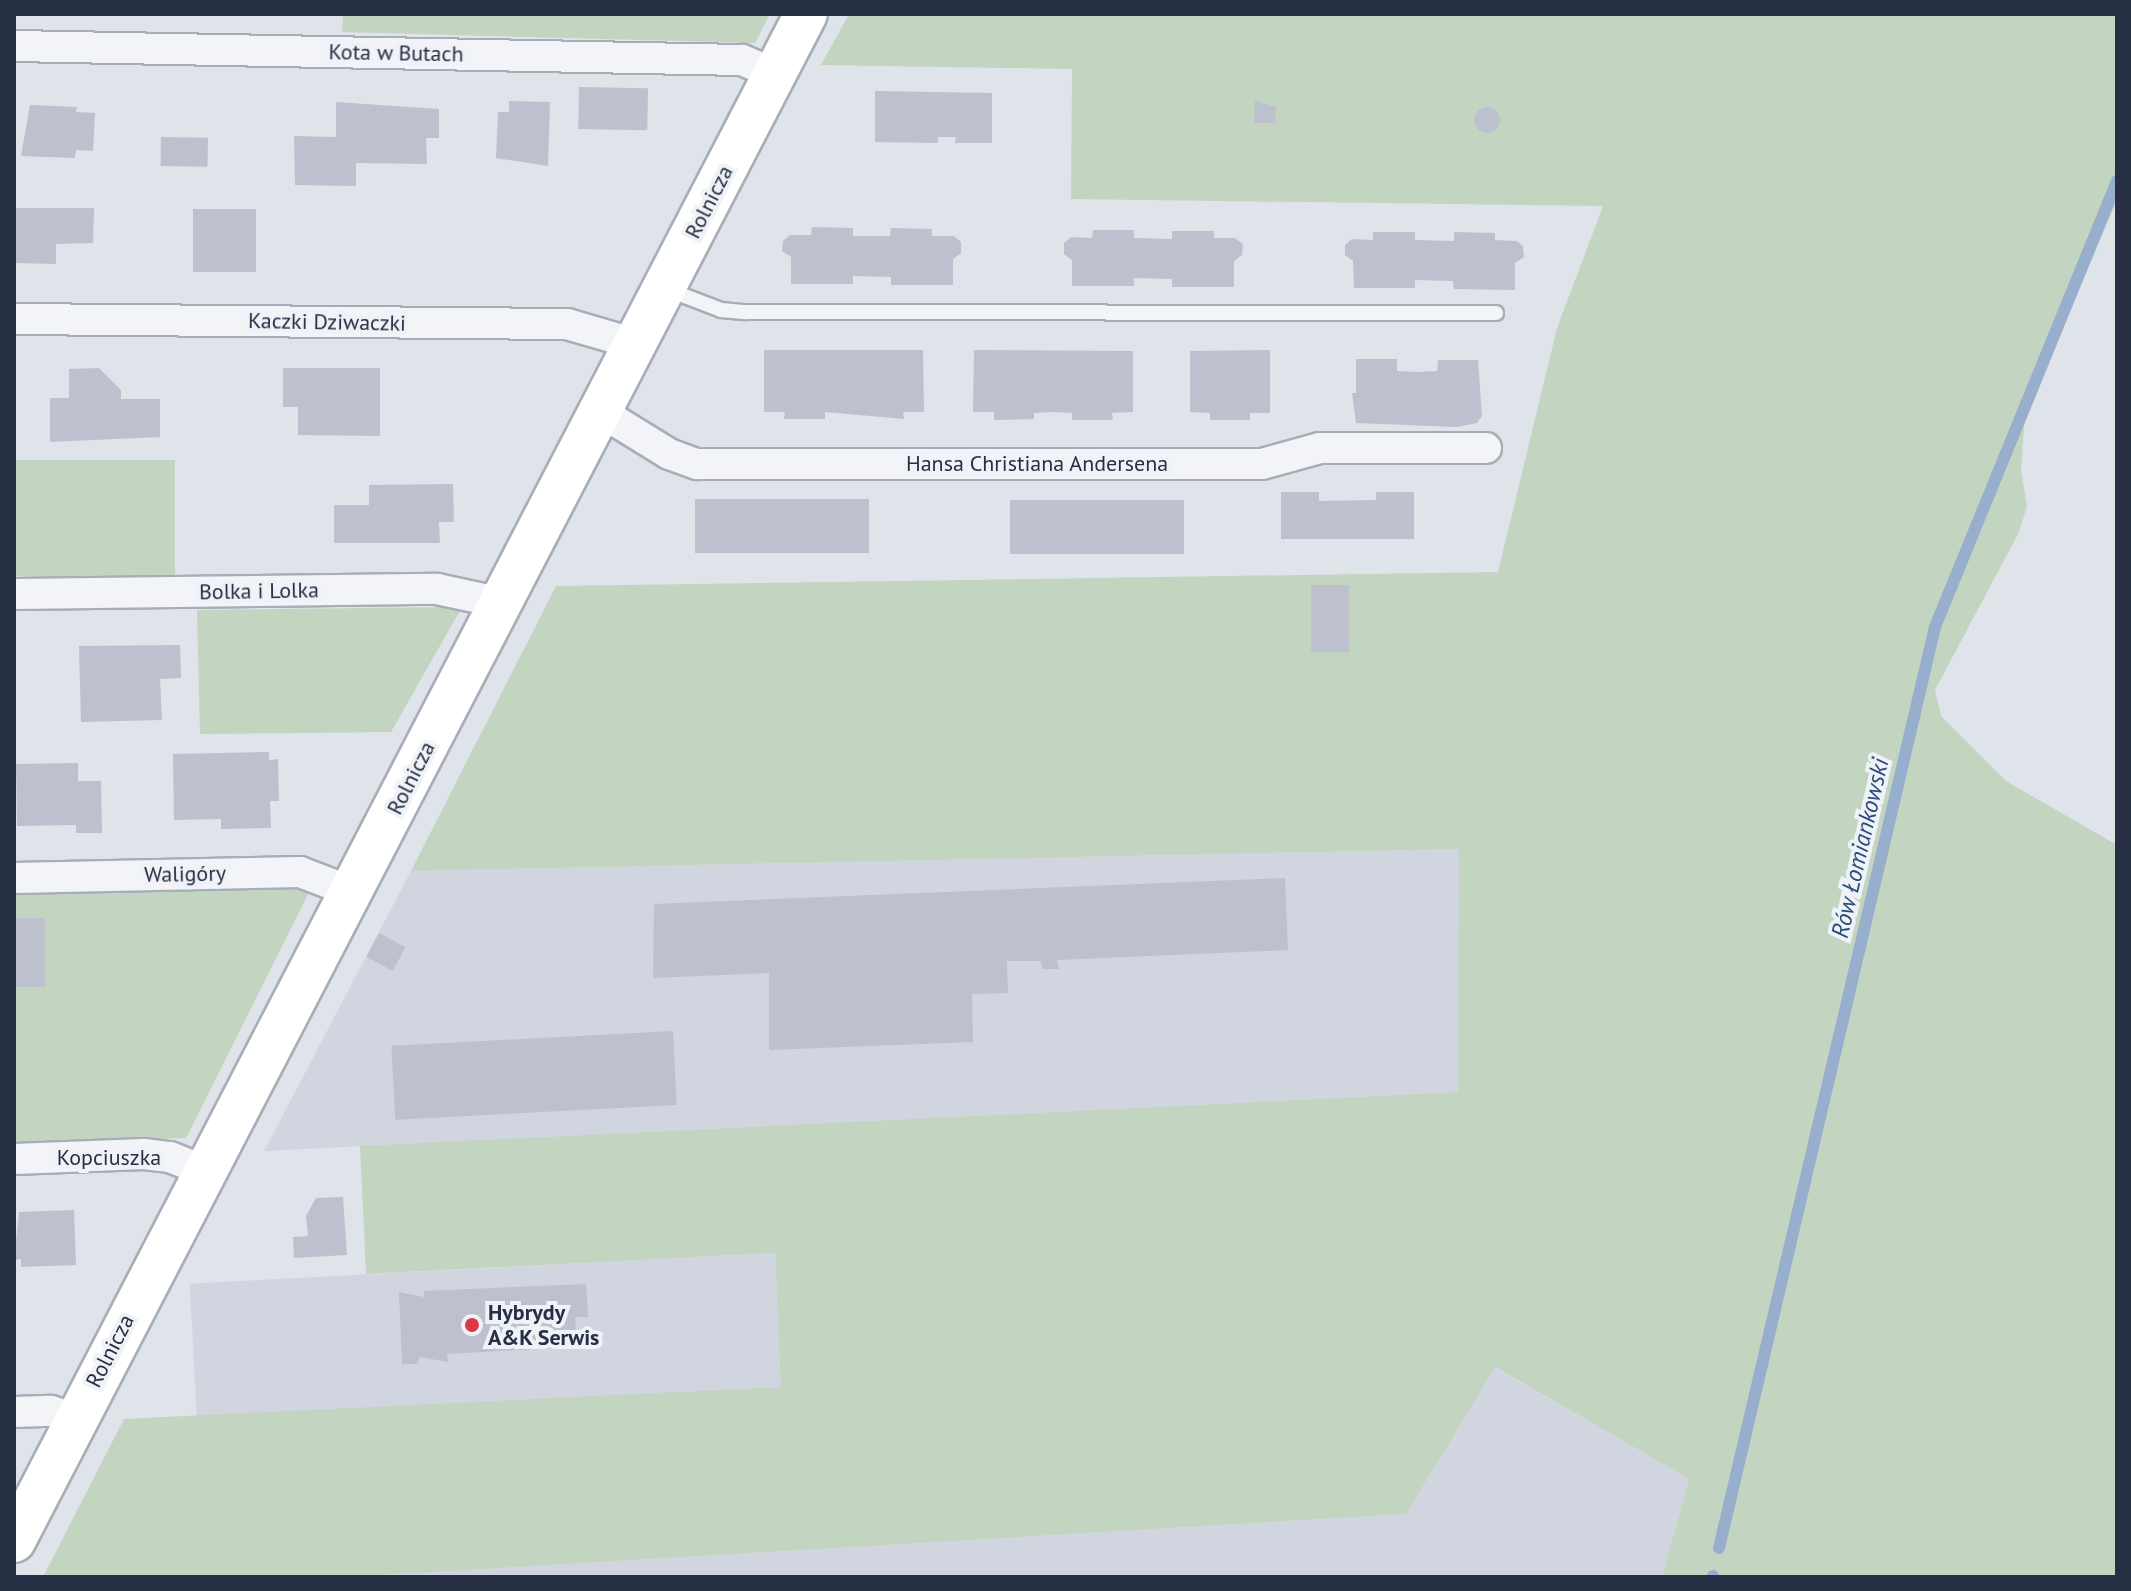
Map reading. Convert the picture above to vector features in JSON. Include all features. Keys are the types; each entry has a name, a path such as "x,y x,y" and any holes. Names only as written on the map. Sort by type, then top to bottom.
{"street":[{"name":"Rolnicza","path":"14,1541 202,1170 352,892 806,14"},
{"name":"Kota w Butach","path":"14,46 742,60 775,74"},
{"name":"Kaczki Dziwaczki","path":"14,319 567,324 590,326 636,344"},
{"name":"Hansa Christiana Andersena","path":"601,412 669,454 697,464 1262,464 1320,448 1486,448"},
{"name":"Bolka i Lolka","path":"14,594 437,589 502,603"},
{"name":"Waligóry","path":"14,878 300,872 352,892"},
{"name":"Kopciuszka","path":"14,1159 144,1154 170,1157 202,1170"},
{"path":"14,1412 51,1411 75,1419"}],"lane":[{"path":"665,288 721,310 746,312 1496,313"}],"shaded area":[{"path":"1460,849 1458,1092 264,1151 411,871"},
{"path":"775,1253 782,1387 197,1417 190,1284"},
{"path":"1494,1367 1689,1479 1662,1577 350,1577 1406,1514"}],"green space":[{"path":"343,14 770,14 755,43 342,32"},
{"path":"849,14 2117,14 2117,201 2025,416 2021,469 2027,507 2018,534 1935,690 1941,716 2006,781 2117,845 2117,1577 1662,1577 1689,1479 1495,1367 1406,1514 350,1577 43,1577 124,1419 781,1387 775,1253 366,1274 360,1146 1458,1092 1459,849 411,871 556,586 1498,572 1557,328 1603,206 1071,199 1072,69 821,65"},
{"path":"14,460 175,460 175,576 14,576"},
{"path":"462,607 391,732 200,734 197,610"},
{"path":"311,888 186,1138 14,1144 14,894"}],"building":[{"path":"579,87 648,88 647,130 578,129"},
{"path":"875,91 992,93 992,143 955,143 956,137 938,137 938,143 875,142"},
{"path":"1255,100 1276,107 1275,123 1254,123"},
{"path":"509,101 550,102 548,166 496,158 498,112 509,112"},
{"path":"336,102 439,109 439,138 426,138 427,164 356,163 356,186 295,185 294,136 336,137"},
{"path":"30,105 77,107 76,112 95,113 93,151 76,150 75,158 21,156"},
{"path":"1487,107 1496,111 1500,120 1496,129 1487,133 1478,129 1474,120 1478,111"},
{"path":"161,137 208,138 207,167 160,166"},
{"path":"14,208 94,208 93,243 56,244 56,264 14,263"},
{"path":"193,209 256,209 256,272 193,272"},
{"path":"812,227 853,228 853,236 890,236 891,228 932,229 932,236 954,236 961,242 961,253 953,259 953,285 891,285 891,277 853,276 853,284 791,284 791,257 782,251 783,241 790,235 811,235"},
{"path":"1093,230 1134,230 1134,238 1172,239 1172,231 1214,231 1214,238 1235,238 1243,244 1242,255 1234,261 1234,287 1172,287 1172,279 1134,278 1134,286 1072,286 1072,260 1064,254 1064,243 1071,237 1092,238"},
{"path":"1373,232 1415,232 1415,240 1454,241 1454,232 1495,233 1495,240 1517,241 1523,246 1524,257 1515,263 1515,290 1454,289 1453,281 1415,280 1415,288 1354,288 1353,261 1345,255 1345,245 1352,239 1373,240"},
{"path":"764,350 923,350 924,412 903,412 904,419 825,412 825,419 784,419 785,412 764,412"},
{"path":"974,350 1133,351 1133,412 1112,413 1113,420 1072,420 1072,413 1053,412 1034,413 1034,419 994,420 994,412 973,412"},
{"path":"1270,350 1270,413 1250,413 1250,420 1210,420 1210,413 1190,412 1190,351"},
{"path":"1356,359 1397,359 1397,371 1417,372 1437,371 1438,360 1478,360 1482,416 1477,423 1457,427 1356,423 1352,393 1356,393"},
{"path":"99,368 121,390 121,399 160,399 160,437 50,442 50,398 69,398 69,369"},
{"path":"283,368 380,368 380,436 298,435 298,407 283,407"},
{"path":"453,484 454,522 439,522 440,543 334,543 334,505 369,505 369,485"},
{"path":"1281,492 1319,492 1319,501 1376,500 1376,492 1414,492 1414,539 1281,539"},
{"path":"695,499 869,499 869,553 695,553"},
{"path":"1010,500 1184,500 1184,554 1010,554"},
{"path":"1311,585 1349,585 1349,652 1311,652"},
{"path":"180,645 181,678 160,679 162,720 81,722 79,646"},
{"path":"269,752 269,760 278,759 279,801 270,801 271,828 221,829 221,819 174,820 173,754"},
{"path":"78,763 78,781 101,781 102,833 76,833 76,825 17,826 16,764"},
{"path":"1285,878 1288,950 1057,960 1059,969 1042,969 1041,961 1007,961 1008,993 972,994 973,1042 769,1050 769,973 653,978 654,904"},
{"path":"14,918 45,918 45,987 14,987"},
{"path":"379,933 405,947 393,971 366,957"},
{"path":"673,1031 677,1105 395,1120 391,1046"},
{"path":"343,1197 347,1255 294,1258 293,1237 308,1236 306,1216 316,1198"},
{"path":"74,1210 76,1265 21,1267 21,1259 14,1260 19,1212"},
{"path":"586,1284 588,1317 575,1317 577,1347 447,1354 448,1362 420,1357 417,1364 402,1364 399,1292 424,1297 424,1291"}],"waterway":[{"name":"Rów Łomiankowski","path":"1719,1548 1935,627 2117,181"}],"place":[{"name":"Hybrydy A&K Serwis","path":"472,1325"}]}
